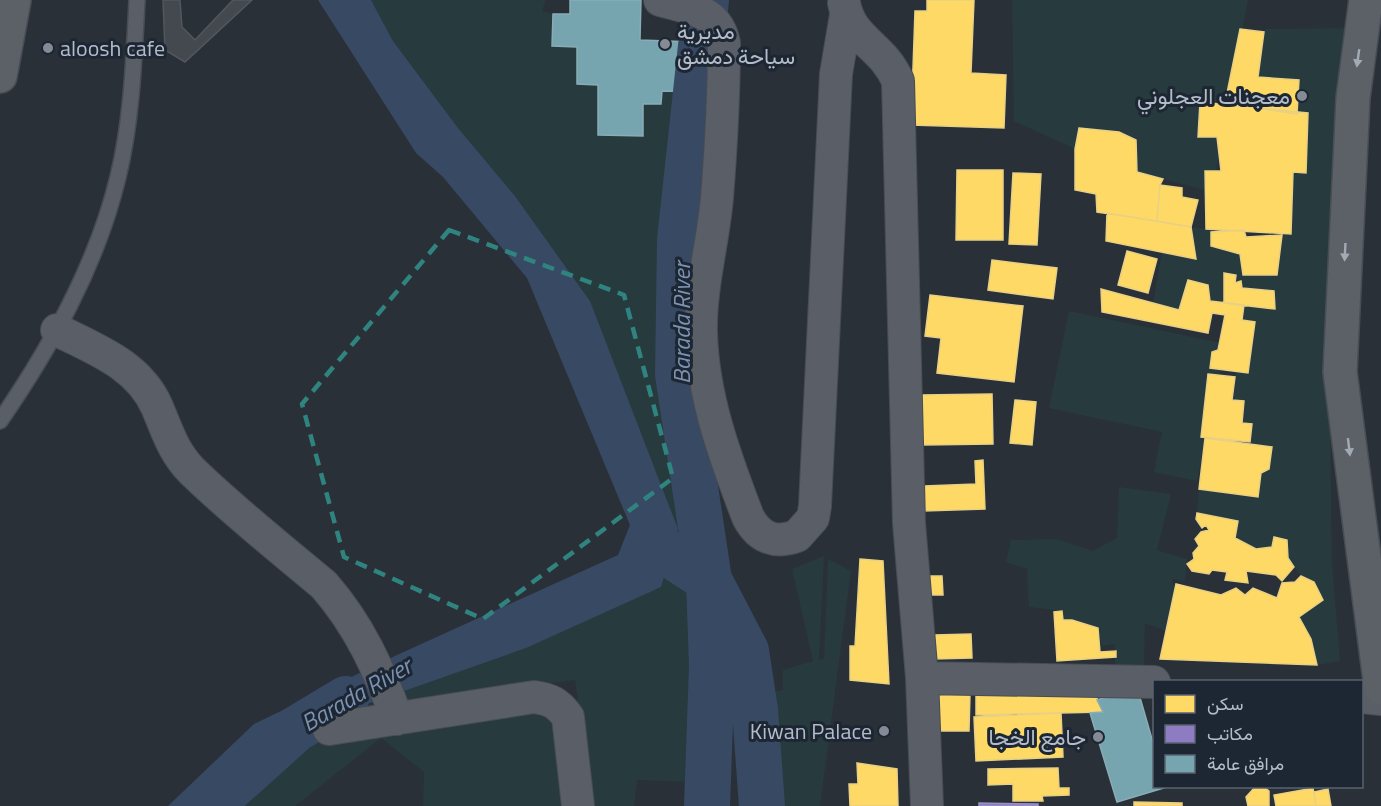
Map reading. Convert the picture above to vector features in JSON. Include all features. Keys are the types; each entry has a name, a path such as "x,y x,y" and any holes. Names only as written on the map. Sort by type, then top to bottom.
{"main road":[{"path":"0,76 14,0"},
{"path":"1366,0 1353,98 1340,372 1381,688"}],"street":[{"path":"660,0 702,14 721,30 724,57 717,199 703,289 701,333 705,376 714,419 748,517 753,528 762,536 774,540 786,540 797,536 813,518 815,506 836,74 845,8"},
{"path":"845,8 858,34 890,64 898,81 909,523 922,678 927,806"},
{"path":"57,330 117,360 136,376 157,407 172,446 191,471 324,585 341,605 368,648 398,718"},
{"path":"922,678 1153,682"},
{"path":"1363,697 1381,699"},
{"path":"329,729 534,698 548,699 560,706 568,717 578,806"}],"lane":[{"path":"0,422 57,330 94,251 118,177 129,112 137,0"}],"highlighted area":[{"path":"449,230 624,295 673,478 483,619 344,557 302,404"}],"green space":[{"path":"371,0 546,0 542,11 553,14 552,46 577,47 577,84 598,85 598,135 643,136 643,104 661,104 662,91 694,92 672,217 660,376 692,529 700,733 697,782 637,780 634,806 593,806 575,680 371,708 365,706 661,587 590,301 515,196 458,128 393,41"},
{"path":"1012,0 1248,0 1212,192 1137,172 1136,140 1119,132 1080,128 1075,149 1014,121"},
{"path":"1347,28 1328,249 1332,563 1340,661 1317,665 1311,639 1299,617 1323,600 1314,583 1301,576 1288,558 1286,540 1274,537 1272,547 1256,549 1235,538 1237,521 1197,513 1199,489 1258,497 1261,473 1269,469 1271,447 1250,444 1252,424 1242,423 1244,401 1232,400 1236,371 1248,373 1255,323 1242,320 1244,305 1274,309 1274,292 1242,288 1235,283 1236,275 1225,273 1224,303 1210,301 1208,285 1188,280 1179,310 1153,303 1162,252 1195,259 1191,227 1210,229 1211,246 1240,254 1243,275 1277,275 1282,235 1291,234 1293,172 1306,173 1308,114 1297,114 1299,80 1258,77 1265,29"},
{"path":"1069,311 1226,344 1197,481 1154,472 1162,432 1049,408"},
{"path":"1119,487 1171,494 1157,550 1187,559 1185,581 1172,579 1175,592 1166,631 1145,623 1144,666 1115,666 1115,644 1102,646 1098,628 1072,620 1063,620 1062,611 1029,607 1027,569 1006,562 1011,540 1056,539 1093,551 1117,538"},
{"path":"824,556 819,660 824,659 828,559 851,571 820,806 768,806 763,703 768,693 783,690 783,670 813,661 792,569"},
{"path":"534,706 565,734 569,806 423,806 424,772 381,738 295,806 224,806 318,728"}],"water":[{"path":"318,0 371,0 393,41 458,128 515,196 590,301 678,529 661,587 526,648 296,729 217,800 203,806 168,806 254,724 397,655 618,555 630,525 527,278 443,177 416,153"}],"building: سكن":[{"path":"927,0 974,0 971,73 1006,75 1004,128 911,125 915,11 927,11"},
{"path":"1240,29 1264,32 1258,77 1299,80 1297,114 1225,103"},
{"path":"1200,102 1308,113 1306,173 1293,172 1291,234 1206,229 1205,171 1221,171 1217,137 1198,137"},
{"path":"1079,128 1119,132 1136,140 1137,172 1163,179 1160,185 1157,221 1097,212 1096,194 1075,190 1075,149"},
{"path":"957,170 1003,170 1003,240 956,240"},
{"path":"1013,173 1041,174 1037,245 1009,244"},
{"path":"1160,185 1182,188 1182,197 1198,200 1191,227 1157,221"},
{"path":"1107,213 1191,227 1196,259 1106,241"},
{"path":"1244,230 1246,237 1282,235 1277,275 1243,275 1240,254 1211,246 1211,232"},
{"path":"1127,251 1157,259 1148,293 1118,285"},
{"path":"992,260 1057,268 1053,299 988,290"},
{"path":"1224,273 1236,275 1235,283 1241,281 1242,288 1274,291 1275,309 1224,303"},
{"path":"1188,280 1208,285 1210,301 1244,305 1242,320 1255,322 1248,373 1210,368 1212,352 1218,350 1225,315 1212,313 1208,333 1102,312 1101,289 1179,310"},
{"path":"930,295 1023,306 1014,382 937,373 941,338 925,336"},
{"path":"1208,374 1235,377 1232,400 1244,401 1242,423 1252,424 1250,442 1201,437"},
{"path":"992,394 993,444 922,445 921,395"},
{"path":"1015,400 1036,402 1032,445 1010,443"},
{"path":"1205,438 1272,447 1269,469 1261,473 1258,497 1199,489"},
{"path":"983,460 985,509 924,511 924,486 976,484 975,461"},
{"path":"1197,513 1238,521 1235,538 1256,549 1272,547 1274,537 1287,540 1288,558 1294,567 1282,581 1276,575 1246,571 1248,583 1225,580 1227,572 1212,570 1209,574 1192,571 1187,564 1194,559 1193,553 1199,546 1195,539 1201,532 1209,530 1206,525 1202,528 1196,519"},
{"path":"860,559 883,561 889,684 850,680 850,646 855,646"},
{"path":"923,576 942,576 943,595 924,595"},
{"path":"1301,576 1314,582 1323,600 1299,617 1311,639 1317,665 1160,659 1176,584 1221,595 1236,588 1245,595 1253,588 1277,598 1282,583 1295,582"},
{"path":"1062,611 1063,620 1072,620 1098,628 1100,652 1116,651 1116,657 1057,661 1054,612"},
{"path":"971,634 972,658 934,659 934,635"},
{"path":"1093,689 1103,712 976,715 976,692"},
{"path":"929,694 970,694 969,731 929,731"},
{"path":"1061,713 1063,757 976,761 974,717"},
{"path":"857,763 897,769 898,806 850,806 849,784 858,784"},
{"path":"1058,768 1059,788 1069,788 1069,795 1042,796 1043,801 1013,801 1013,784 988,785 988,769"},
{"path":"1254,788 1265,788 1269,791 1269,806 1248,806 1246,797"},
{"path":"1313,788 1316,806 1276,806 1274,795"},
{"path":"1328,789 1331,806 1316,806 1314,792"},
{"path":"1134,802 1182,803 1182,806 1134,806"}],"building: مكاتب":[{"path":"979,803 1038,804 1038,806 979,806"}],"building: مرافق عامة":[{"path":"570,0 641,0 640,40 694,42 694,92 662,91 661,104 643,104 643,136 598,135 598,85 577,84 577,47 552,46 553,14 570,14"},
{"path":"1137,687 1153,743 1153,788 1164,788 1117,802 1090,713 1103,712 1097,700"}],"building: أخرى":[{"path":"163,0 180,0 182,27 195,40 233,0 252,0 185,62 165,50"}],"waterway":[{"name":"Barada River","path":"706,0 680,240 678,374 709,580 712,666 707,806"},
{"path":"654,544 709,580 746,651 755,710 762,806"},
{"name":"Barada River","path":"203,806 217,800 296,729 346,699"}],"place":[{"name":"مديرية سياحة دمشق","path":"665,44"},
{"name":"aloosh cafe","path":"48,48"},
{"name":"معجنات العجلوني","path":"1302,96"},
{"name":"Kiwan Palace","path":"884,731"},
{"name":"جامع الخجا","path":"1098,737"}]}
